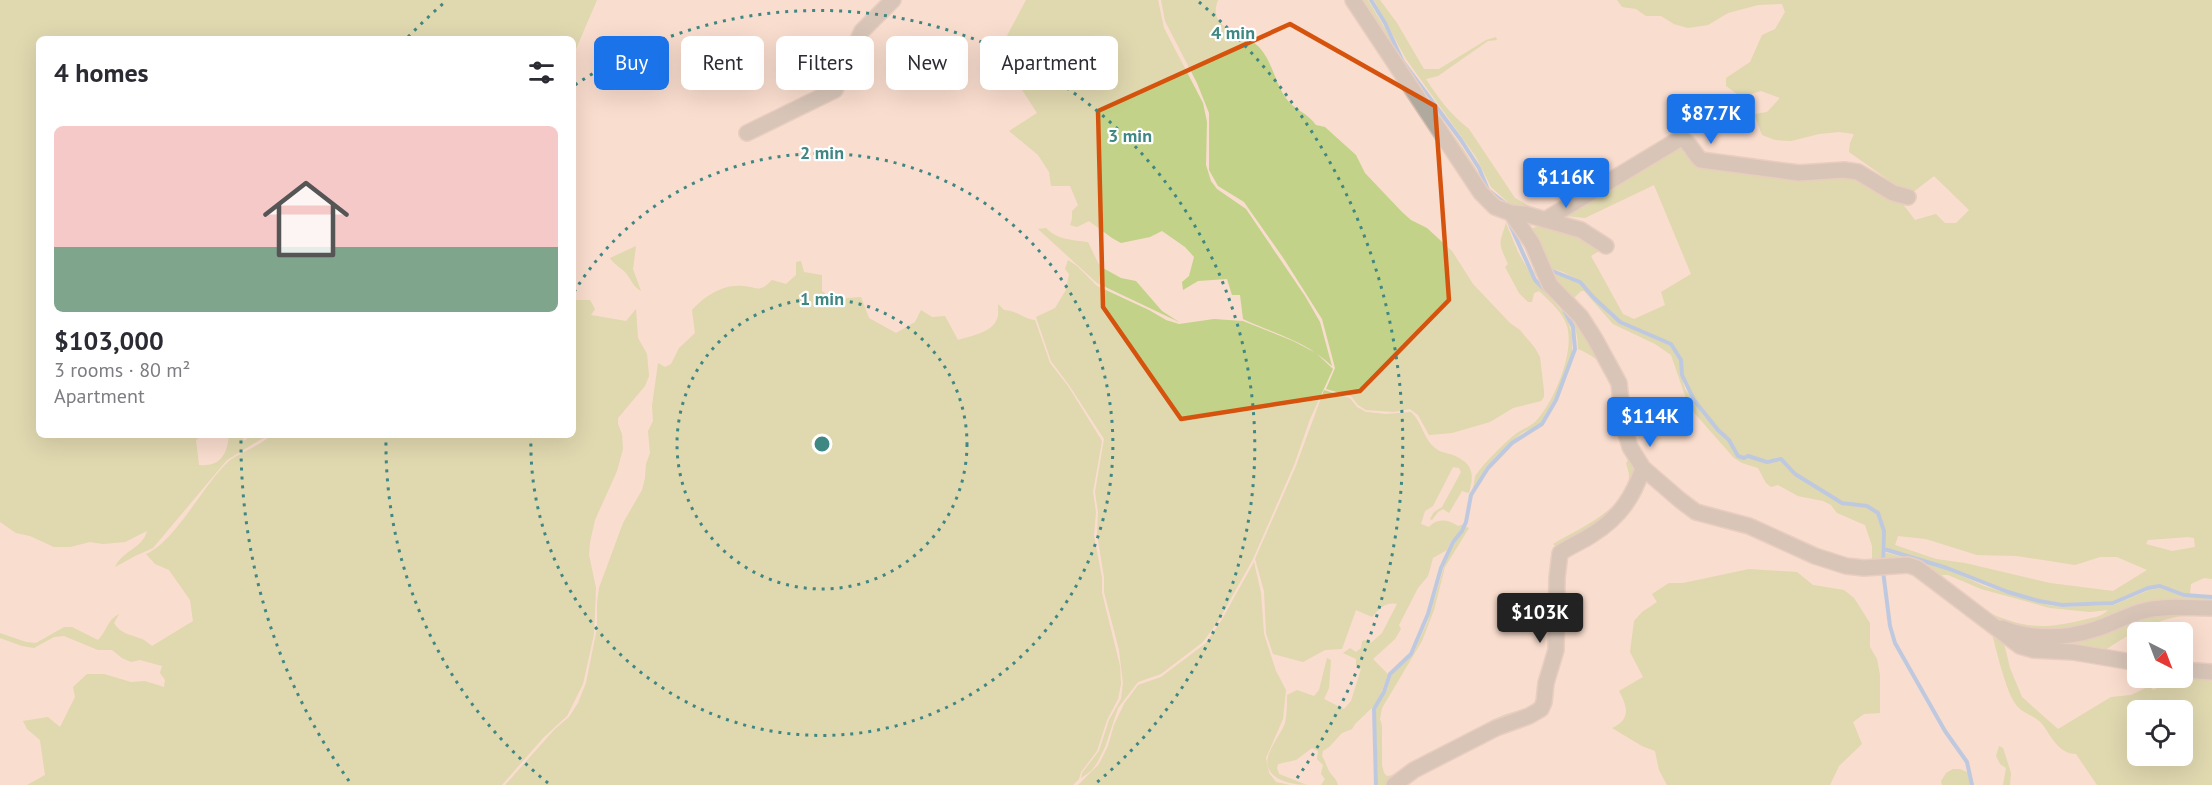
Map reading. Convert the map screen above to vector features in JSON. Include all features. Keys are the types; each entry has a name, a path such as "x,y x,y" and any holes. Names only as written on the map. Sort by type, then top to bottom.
{"street":[{"path":"747,133 835,90 862,31 893,0"},
{"path":"1353,0 1481,193 1496,207 1511,213 1581,230 1606,246"},
{"path":"1545,220 1681,138 1687,141 1695,155 1701,160 1800,173 1844,170 1858,172 1893,193 1908,197"},
{"path":"1511,213 1532,243 1550,285 1581,316 1610,365 1619,383 1623,424 1630,447 1643,468 1696,512 1749,526 1815,556 1846,566 1864,568 1908,565 1917,567 2020,646 2127,661"},
{"path":"1394,785 1413,770 1496,728 1541,709 1556,650 1557,578 1560,553 1612,520 1632,497 1643,468"},
{"path":"1986,621 2014,633 2057,637 2095,630 2144,611 2165,608 2212,608"},
{"path":"2193,671 2212,672"}],"highlighted area":[{"path":"1290,24 1435,106 1449,300 1360,391 1181,419 1103,307 1098,111"}],"green space":[{"path":"0,0 597,0 576,49 576,36 36,36 36,438 198,438 196,440 199,465 206,465 217,462 221,458 228,438 243,438 244,441 248,438 263,438 227,460 153,548 115,567 122,557 141,542 147,531 125,542 103,544 90,542 70,547 54,547 30,536 16,533 0,522"},
{"path":"1026,0 1158,0 1164,28 1203,103 1207,122 1206,165 1211,181 1217,189 1246,209 1305,296 1320,322 1332,366 1300,344 1243,319 1240,295 1232,295 1227,279 1198,281 1183,290 1182,282 1189,276 1194,257 1185,247 1162,231 1150,237 1121,243 1089,221 1077,227 1070,225 1072,211 1078,205 1070,186 1051,186 1049,172 1038,155 1009,131 1037,113 1022,90 1118,90 1118,36 1007,36"},
{"path":"1161,0 1218,0 1217,18 1229,29 1259,47 1285,97 1316,125 1325,127 1356,155 1365,173 1402,212 1411,220 1427,228 1452,251 1473,284 1535,348 1540,357 1544,391 1541,401 1513,408 1490,422 1452,433 1429,435 1418,415 1410,409 1394,412 1366,410 1358,405 1351,396 1326,389 1335,368 1322,319 1244,202 1218,186 1209,170 1209,113 1197,83 1165,21"},
{"path":"1356,0 1368,0 1400,58 1445,126 1458,141 1496,204"},
{"path":"1374,0 1380,0 1397,23 1424,69 1439,69 1486,40 1496,37 1497,40 1488,41 1438,76 1426,79 1445,106 1469,129 1515,198 1542,213 1511,205 1491,187 1476,157 1406,59"},
{"path":"1617,0 2212,0 2212,579 2204,578 2191,584 2190,594 2199,598 2212,598 2212,605 2070,630 2039,631 1998,621 1979,609 2007,620 2041,626 2093,618 2108,610 2090,612 2050,608 1981,589 1948,575 1933,575 1885,564 1884,552 1947,569 1984,586 2048,605 2061,607 2114,605 2149,590 2161,588 2187,595 2159,585 2113,602 2061,604 2039,601 1984,583 1947,567 1890,551 1885,546 1882,519 1876,510 1866,505 1842,501 1796,474 1782,458 1765,460 1738,454 1733,443 1693,397 1682,373 1682,360 1671,343 1617,319 1577,279 1543,266 1530,229 1547,223 1606,247 1591,256 1623,314 1634,319 1665,305 1661,292 1691,274 1654,185 1585,218 1555,215 1679,144 1689,158 1844,173 1899,199 1915,220 1936,214 1945,223 1956,223 1969,210 1934,176 1912,193 1894,187 1890,181 1849,152 1854,134 1839,132 1819,134 1791,141 1775,140 1762,135 1754,114 1767,112 1780,98 1761,91 1741,97 1726,86 1726,78 1750,62 1762,35 1775,29 1785,12 1782,4 1758,5 1728,13 1708,25 1688,28 1674,24 1661,16 1646,16 1636,9 1622,7","holes":["1898,536 1926,539 1977,555 2017,556 2075,565 2100,557 2117,557 2147,570 2113,591 2050,583 1965,563 1936,559 1895,545","2194,538 2195,547 2172,551 2146,544 2148,540"]},
{"path":"1506,223 1531,275 1567,317 1572,335 1572,353 1559,390 1539,425 1522,433 1508,445 1486,467 1480,481 1472,490 1475,477 1488,461 1513,436 1534,423 1543,413 1556,389 1568,349 1567,326 1559,311 1539,291 1534,293 1532,302 1528,302 1519,293 1505,267 1508,264 1501,244"},
{"path":"1046,228 1060,237 1088,242 1098,263 1103,268 1121,278 1136,281 1162,311 1179,322 1097,283 1038,229"},
{"path":"636,246 633,269 641,291 610,258"},
{"path":"1068,260 1097,286 1166,320 1179,324 1214,319 1243,321 1316,353 1333,369 1253,559 1219,620 1203,642 1161,674 1138,682 1118,708 1097,763 1081,778 1082,773 1099,751 1109,720 1121,699 1123,683 1119,650 1104,592 1097,534 1098,512 1095,492 1104,439 1051,361 1036,317 1055,308 1066,290 1069,274 1065,269"},
{"path":"801,261 804,272 822,275 822,291 834,299 861,297 869,318 896,333 915,322 921,310 932,317 945,316 958,340 990,328 998,317 998,304 1004,310 1035,320 1050,363 1068,386 1102,441 1093,492 1096,512 1094,535 1102,578 1102,593 1120,666 1121,684 1118,699 1107,720 1097,751 1073,785 505,785 555,729 569,717 586,683 597,628 599,588 623,523 642,490 645,478 650,453 648,431 653,421 652,406 658,363 665,367 671,364 679,348 695,333 692,310 703,300 728,287 743,286 758,289 772,280 786,284 796,275 796,262"},
{"path":"1533,270 1541,271 1569,305 1617,385 1619,424 1614,416 1608,375 1600,363 1578,349 1574,324 1539,281"},
{"path":"1546,272 1581,284 1610,316 1623,325 1670,345 1680,362 1685,389 1729,442 1737,457 1769,463 1783,461 1794,475 1842,504 1867,508 1877,514 1882,531 1881,566 1872,566 1872,546 1865,525 1837,513 1831,505 1823,501 1798,496 1778,485 1771,487 1766,483 1758,468 1734,458 1689,407 1671,355 1655,344 1613,324 1584,291 1572,300"},
{"path":"576,300 590,300 595,309 591,315 626,321 636,309 638,338 647,354 649,376 645,386 618,418 623,449 617,471 595,520 590,542 589,555 596,588 594,634 583,684 567,716 543,738 502,785 27,785 45,775 40,740 27,729 23,721 48,717 60,727 75,697 73,687 87,674 104,674 131,682 145,681 164,687 165,680 160,673 162,666 140,660 131,662 112,650 98,650 64,636 54,637 34,648 0,638 0,633 36,643 64,627 72,627 98,640 112,619 119,614 114,623 119,629 143,639 152,646 193,621 190,600 169,570 155,564 146,554 168,538 228,462 267,438 576,438"},
{"path":"1324,390 1350,398 1357,407 1366,412 1386,414 1411,412 1431,445 1465,462 1471,470 1472,480 1469,493 1462,491 1449,513 1443,509 1432,520 1430,519 1434,512 1442,507 1461,472 1459,468 1453,467 1433,506 1425,511 1421,524 1429,527 1443,520 1458,526 1464,524 1447,550 1433,558 1428,576 1418,588 1399,625 1401,629 1395,639 1373,659 1388,674 1378,702 1352,729 1342,733 1323,751 1322,756 1338,785 1321,785 1325,779 1321,774 1323,765 1317,759 1318,751 1312,748 1296,760 1278,764 1279,774 1307,785 1301,785 1286,782 1274,776 1268,765 1269,753 1285,723 1287,695 1297,690 1314,696 1319,690 1327,658 1331,660 1329,688 1324,699 1344,709 1351,701 1361,669 1356,666 1356,659 1343,653 1350,648 1356,652 1361,648 1362,641 1369,639 1371,643 1382,633 1397,604 1383,606 1372,617 1356,610 1342,649 1325,650 1303,662 1273,654 1266,633 1264,591 1255,559 1296,466"},
{"path":"1630,457 1634,468 1634,478 1614,513 1559,549 1553,544 1600,517 1620,498 1627,488 1629,476 1626,463"},
{"path":"1466,527 1469,528 1445,567 1434,610 1422,641 1382,708 1380,719 1384,773 1387,776 1393,775 1492,720 1530,707 1533,709 1390,785 1378,785 1375,711 1387,690 1393,671 1414,652 1428,621 1446,560 1455,541"},
{"path":"1254,562 1261,593 1264,634 1276,671 1286,690 1283,719 1266,758 1269,773 1276,782 1290,785 1078,785 1099,764 1124,704 1138,685 1161,677 1206,643"},
{"path":"1749,569 1797,572 1813,585 1844,590 1854,598 1870,623 1870,647 1877,659 1880,675 1880,713 1864,714 1853,722 1862,744 1839,766 1830,785 1667,785 1659,770 1655,751 1612,728 1623,721 1626,712 1619,691 1643,677 1630,652 1634,621 1642,612 1657,602 1652,594 1669,583 1683,583"},
{"path":"2212,610 2212,617 2188,615 2159,622 2127,622 2127,637 2100,654 2034,638 2131,616"},
{"path":"1990,626 2002,635 2010,668 2022,697 2058,729 2111,697 2131,695 2146,688 2153,690 2193,688 2193,674 2212,673 2212,785 2097,785 2076,754 2061,748 2040,722 2017,706 2005,680"},
{"path":"1999,746 2003,748 2011,773 2010,785 2003,785 2006,768 2000,764 1996,756"},
{"path":"1953,769 1969,773 1971,785 1942,785 1941,781 1946,773"}],"waterway":[{"path":"1371,0 1385,23 1403,62 1461,140 1479,168 1488,190 1506,204"},
{"path":"1508,220 1535,280 1547,292"},
{"path":"1550,270 1580,282 1620,322 1671,344 1681,360 1682,375 1694,400 1729,440 1738,456 1744,458 1748,456 1767,462 1781,459 1795,474 1842,503 1867,506 1878,513 1884,531 1883,563"},
{"path":"1376,785 1374,709 1384,692 1390,674 1411,654 1428,614 1441,568 1453,542 1466,522 1471,495 1488,468 1512,443 1542,424 1556,400 1575,349 1573,327 1563,308"},
{"path":"1884,549 1947,568 2008,592 2062,605 2113,603 2148,588 2160,586 2184,595 2212,597"},
{"path":"1883,571 1890,626 1895,643 1945,731 1967,762 1972,785"}]}
